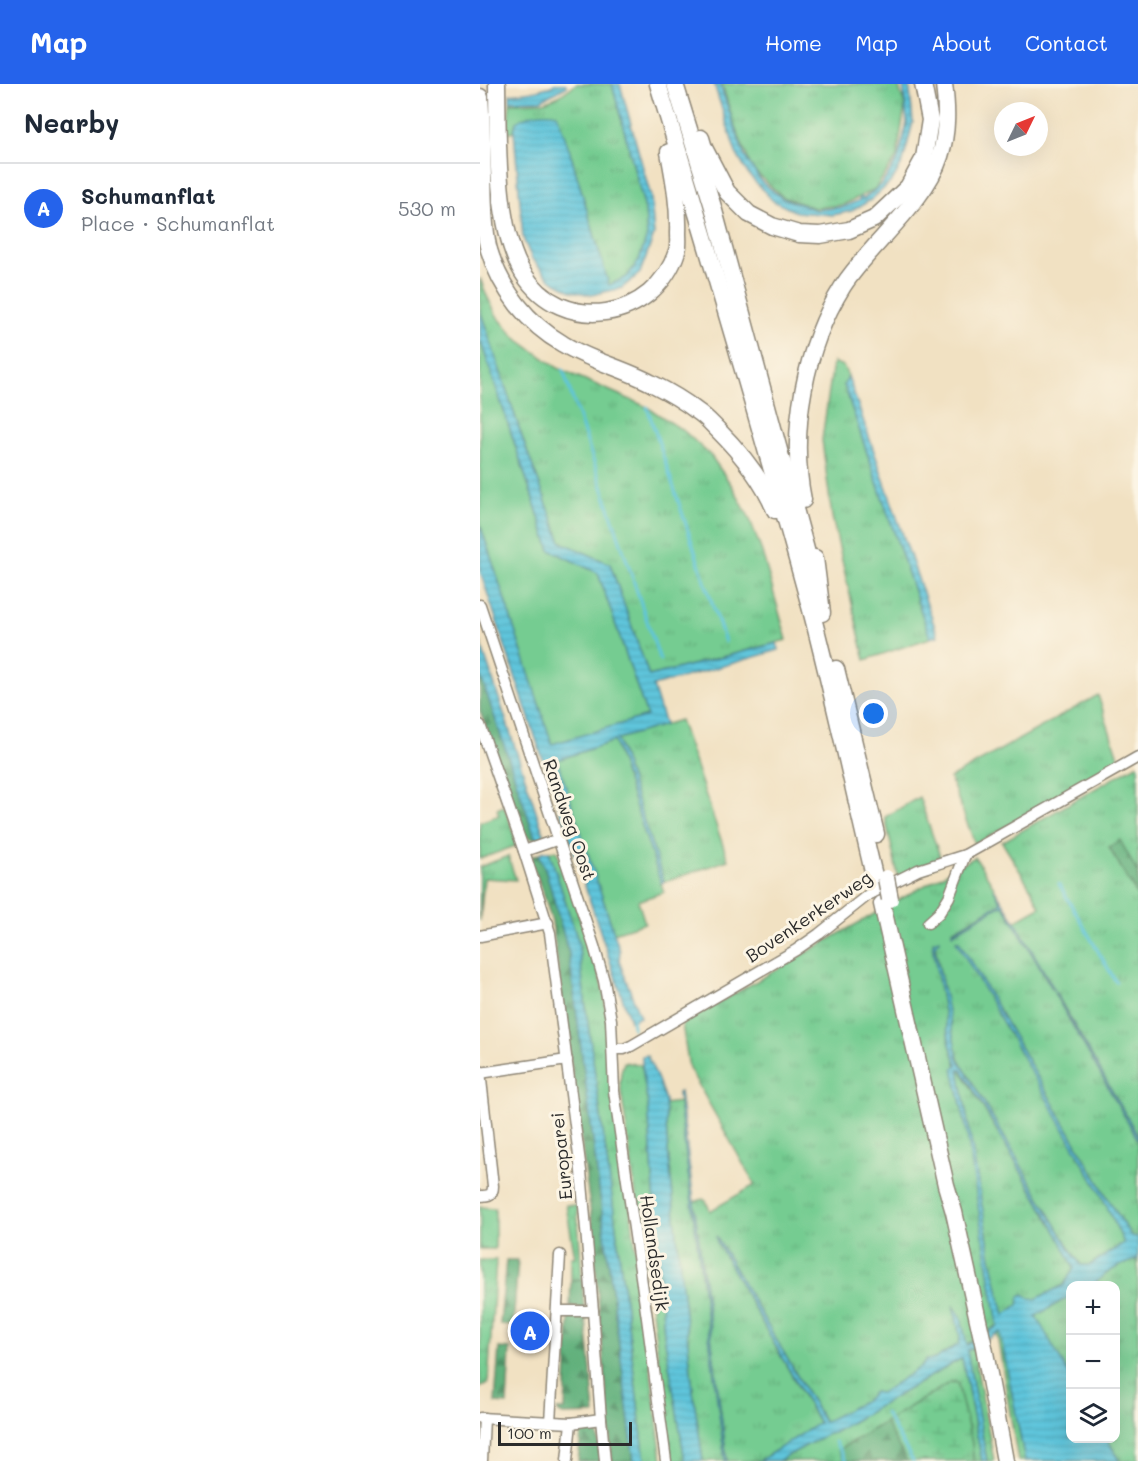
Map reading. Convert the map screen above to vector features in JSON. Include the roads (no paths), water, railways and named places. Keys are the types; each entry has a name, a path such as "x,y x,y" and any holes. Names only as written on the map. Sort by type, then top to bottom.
{"highway":[{"path":"485,84 480,97 483,201 489,250 503,283 515,302 532,320 564,345 649,382 674,396 700,412 728,440 752,467 771,501 787,539 795,569 817,613"},
{"path":"491,84 492,109 498,136"},
{"path":"497,84 500,174 510,244 523,272 544,296 564,308 587,313 611,312 634,304 649,294 668,273 678,249 679,213 660,92"},
{"path":"498,136 503,109 504,84"},
{"path":"675,84 716,218 817,613 886,902 945,1185 954,1212 982,1340 1005,1461"},
{"path":"681,84 704,148 727,192 749,214 772,226 799,234 820,235 849,230 874,219 908,187 924,158 930,120 923,84"},
{"path":"817,613 813,549 799,479 799,407 811,359 824,321 843,286 863,259 913,203 936,166 947,122 944,84"},
{"path":"660,92 817,613"}],"street":[{"name":"Randweg Oost","path":"480,605 594,946 604,981 611,1020 613,1049"},
{"name":"Europarei","path":"480,728 548,923 578,1149 605,1461"},
{"name":"Bovenkerkerweg","path":"613,1049 631,1046 796,950 858,902 876,891 918,870 965,855 1138,757"},
{"path":"524,851 559,839"},
{"path":"928,923 939,913 949,897 965,855"},
{"path":"480,936 548,923"},
{"name":"Hollandsedijk","path":"613,1049 614,1091 666,1461"},
{"path":"480,1196 489,1196 493,1191 480,1072 567,1060"},
{"path":"550,1422 560,1255"},
{"path":"557,1311 593,1311"},
{"path":"482,1461 482,1418 571,1423 600,1419"},
{"path":"567,1461 571,1423"}],"water":[{"path":"554,84 566,84 566,87 541,100 510,101 510,94 533,91"},
{"path":"612,84 620,84 651,197 654,235 640,273 622,288 592,295 571,291 551,280 532,259 523,238 514,131 516,122 526,117 541,113 557,114 609,285 627,277 639,260 647,236 645,209"},
{"path":"714,84 720,84 745,157 761,181 782,198 816,210 843,207 858,201 861,197 863,199 882,184 898,159 907,123 903,84 908,84 913,122 903,162 892,181 871,200 852,211 833,215 796,212 773,201 748,174 736,153"},
{"path":"480,310 523,440 561,542 610,564 649,676 777,643 779,650 653,686 665,725 617,739 664,882 661,883 614,741 557,760 620,951 619,961 640,1017 630,1021 480,571 480,524 552,744 647,716 598,573 550,550 480,339"},
{"path":"848,376 938,636 930,638 844,385"},
{"path":"480,641 545,838 535,837 480,674"},
{"path":"549,851 578,941 645,1461 634,1461 569,954 546,871 539,854"},
{"path":"993,887 1015,921 1053,990 1004,906 1001,905 952,934 1001,903"},
{"path":"939,939 935,950 958,1058 1081,1265 1090,1265 1124,1243 1101,1194 956,941 959,941 1110,1202 1131,1236 1138,1237 1138,1259 1114,1269 1098,1281 1066,1281 1074,1268 1057,1233 962,1070 959,1069 991,1258 1004,1315 1018,1305 1020,1296 1024,1294 1036,1299 1064,1285 1066,1282 1066,1298 1036,1316 1066,1369 1066,1443 1109,1443 1120,1461 1025,1461 1000,1332 967,1351 987,1461 982,1461 962,1358 833,1433 827,1434 778,1461 759,1461 819,1423 717,1242 716,1236 824,1422 865,1401 874,1392 881,1393 922,1366 926,1360 935,1359 959,1344 960,1337 953,1305 961,1317 967,1345 998,1326 966,1128 953,1069 957,1065 950,1044 933,942"},
{"path":"1054,993 1138,1136 1138,1140"},
{"path":"647,1055 665,1100 667,1140 693,1391 703,1461 685,1461 664,1334 648,1105 642,1068 642,1056"},
{"path":"680,1092 727,1461 725,1461 678,1093"}],"waterway":[{"path":"563,370 660,660"},
{"path":"647,407 725,642"},
{"path":"1059,884 1116,982"},
{"path":"632,1016 633,1029"},
{"path":"885,1413 913,1461"},
{"path":"835,1442 846,1461"}],"place":[{"name":"Schumanflat","path":"530,1331"}]}
